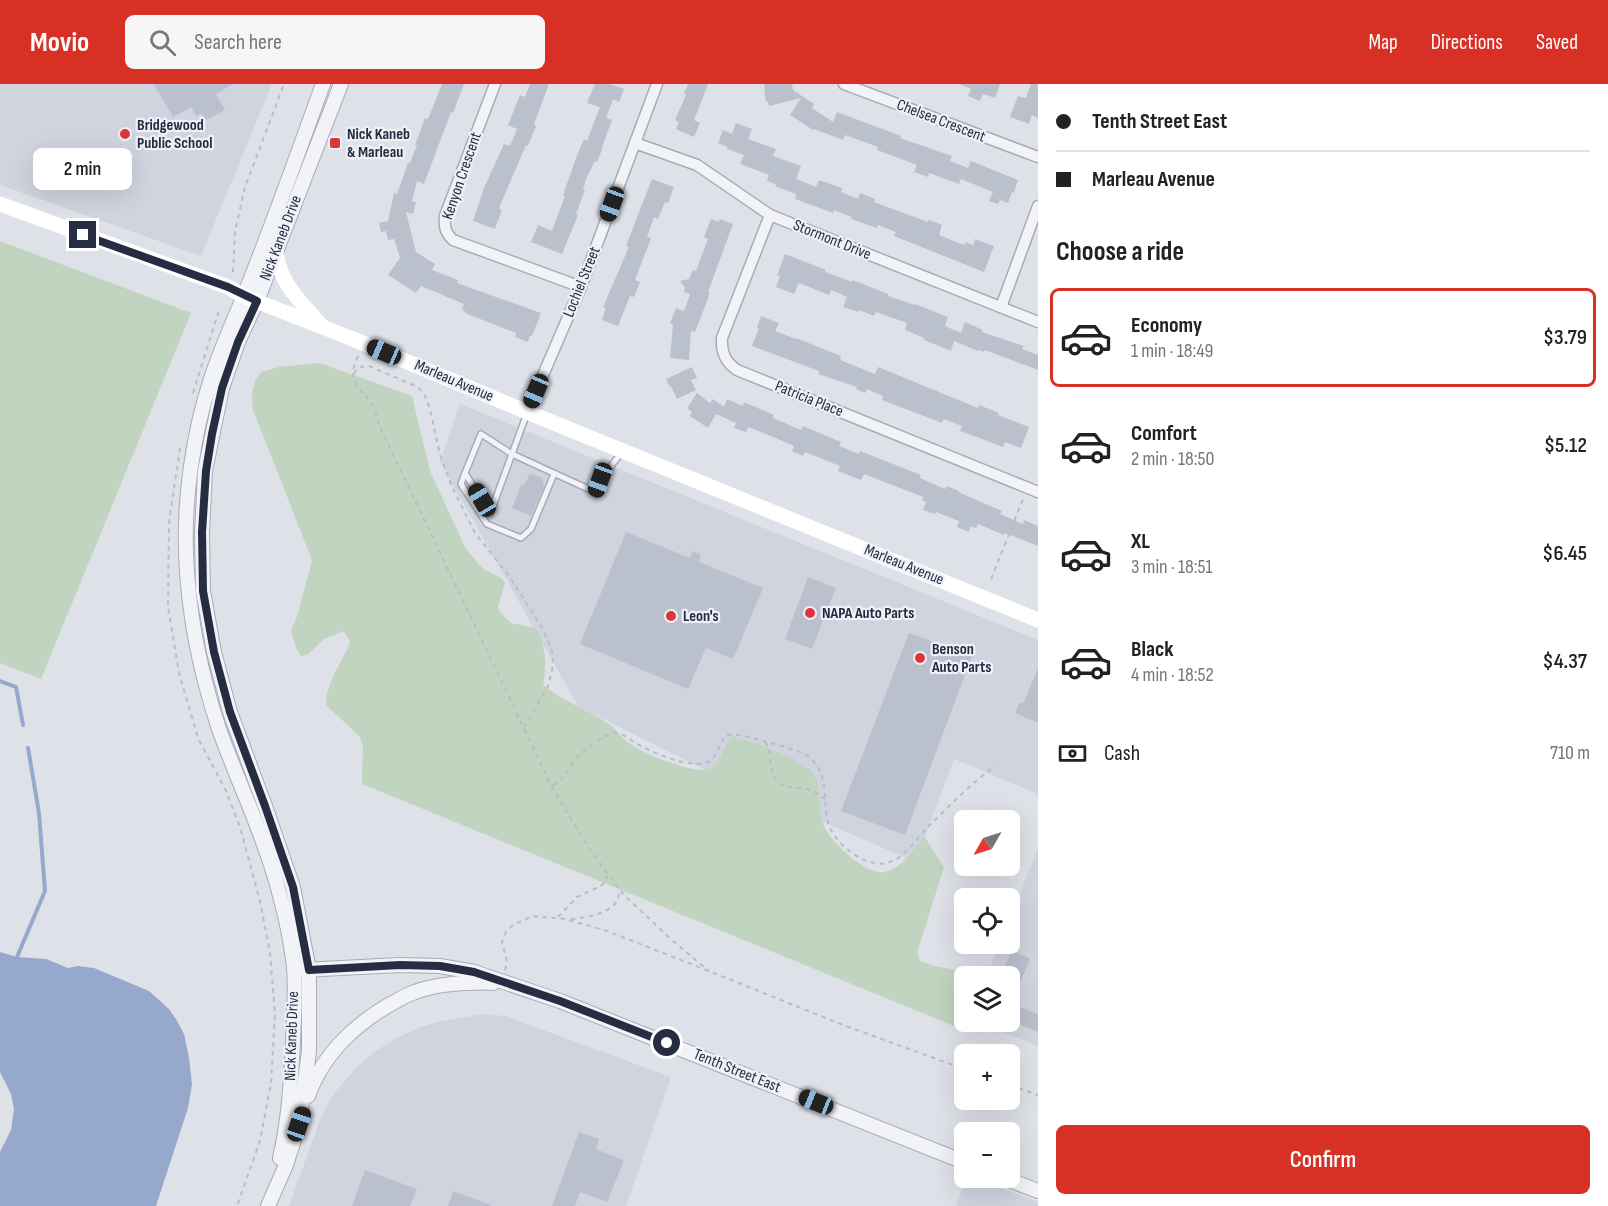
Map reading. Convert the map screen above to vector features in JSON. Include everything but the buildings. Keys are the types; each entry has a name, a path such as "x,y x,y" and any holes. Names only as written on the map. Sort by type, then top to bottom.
{"main road":[{"name":"Marleau Avenue","path":"0,204 228,287 527,412 1038,620"},
{"path":"276,253 278,267 283,278 323,327"}],"street":[{"name":"Nick Kaneb Drive","path":"270,1202 286,1165 299,1124 309,1051 309,970 293,887 230,712 214,652 203,591 202,532 206,471 222,388 250,298 252,277 323,84"},
{"name":"Nick Kaneb Drive","path":"270,1202 283,1145 291,1081 294,971 288,928 265,846 219,729 203,675 194,627 186,552 188,491 197,432 209,384 227,333 276,253 341,84"},
{"name":"Kenyon Crescent","path":"495,84 445,216 444,225 447,234 453,240 581,287"},
{"name":"Lochiel Street","path":"527,412 581,287 657,84"},
{"name":"Chelsea Crescent","path":"844,84 1038,157"},
{"name":"Stormont Drive","path":"635,142 697,165 770,215 1038,322"},
{"path":"1001,307 1038,206"},
{"name":"Patricia Place","path":"770,215 722,338 724,356 730,365 737,370 1033,490"},
{"name":"Tenth Street East","path":"294,971 400,965 440,966 474,972 560,1001 954,1158"},
{"path":"299,1124 314,1080 339,1044 384,1007 415,992 449,984 486,982 524,988"},
{"path":"1020,1184 1038,1191"}],"lane":[{"path":"465,472 490,514 527,412"},
{"path":"554,474 531,529 520,538 487,525 461,484 481,434 512,454 595,492 600,480 624,450"}],"path":[{"path":"233,272 235,232 246,187 285,84"},
{"path":"363,343 353,367 353,377 358,389 374,408 378,425 552,786 591,851 624,895 709,971"},
{"path":"353,377 358,368 369,366 422,391 430,409 440,456 452,487 475,533 509,576 541,626 551,648 552,671 542,696 524,728"},
{"path":"991,579 1033,490"},
{"path":"552,786 559,783 575,760 587,748 613,734 622,734 642,747 692,765 704,764 713,758 723,738 727,735 742,735 802,753 816,764 826,801 828,825 842,844 859,858 876,864 886,863 900,857 929,826 995,766"},
{"path":"765,741 769,751 772,775 778,781 784,785 807,788 826,801"},
{"path":"556,918 564,913 578,897 606,882 604,868"},
{"path":"498,980 507,961 502,942 506,932 513,925 532,916 585,918 610,908 619,898 618,887"},
{"path":"567,919 607,932 843,1025 954,1065"},
{"path":"1020,1089 1038,1095"}],"shaded area":[{"name":"Bridgewood Public School","path":"0,84 272,84 201,256 0,185"},
{"path":"460,404 1038,640 1038,794 954,759 916,862 723,779 578,706 440,462"},
{"path":"1038,848 1038,1046 1002,1032 1020,1032 1020,966 990,966 996,954 1020,954 1020,894"},
{"path":"484,1014 505,1016 671,1077 626,1206 289,1206 322,1114 336,1091 359,1065 393,1040 420,1027"},
{"path":"962,1188 1001,1188 1038,1202 1038,1206 956,1206"}],"green space":[{"path":"0,241 191,313 41,679 0,663"},
{"path":"320,363 412,396 430,471 466,549 483,569 501,578 505,583 498,607 501,613 511,623 536,628 545,656 543,685 602,719 637,748 680,766 701,770 713,767 733,737 774,750 803,765 811,771 818,785 822,819 828,833 850,856 876,872 884,872 896,867 907,858 924,836 944,867 917,953 920,961 954,969 954,1026 362,784 363,745 359,736 326,705 329,687 350,643 348,637 343,631 324,639 307,655 301,656 291,631 298,614 312,560 253,410 252,394 255,381 261,372 279,367"}],"water":[{"path":"0,952 17,957 46,959 68,968 78,966 94,968 149,991 169,1009 176,1019 184,1034 192,1084 188,1108 156,1206 0,1206 0,1152 11,1130 14,1109 11,1094 0,1072"}],"waterway":[{"path":"0,681 16,687 23,725"},
{"path":"17,957 45,891 39,813 28,748"}],"place":[{"name":"Bridgewood Public School","path":"125,134"},
{"name":"Nick Kaneb & Marleau","path":"335,143"},
{"name":"NAPA Auto Parts","path":"810,613"},
{"name":"Leon's","path":"671,616"},
{"name":"Benson Auto Parts","path":"920,658"}],"route":[{"path":"83,235 228,287 257,301 238,342 222,388 212,434 206,471 202,532 203,591 214,652 230,712 293,887 309,970 400,965 440,966 474,972 560,1001 667,1043"}]}
